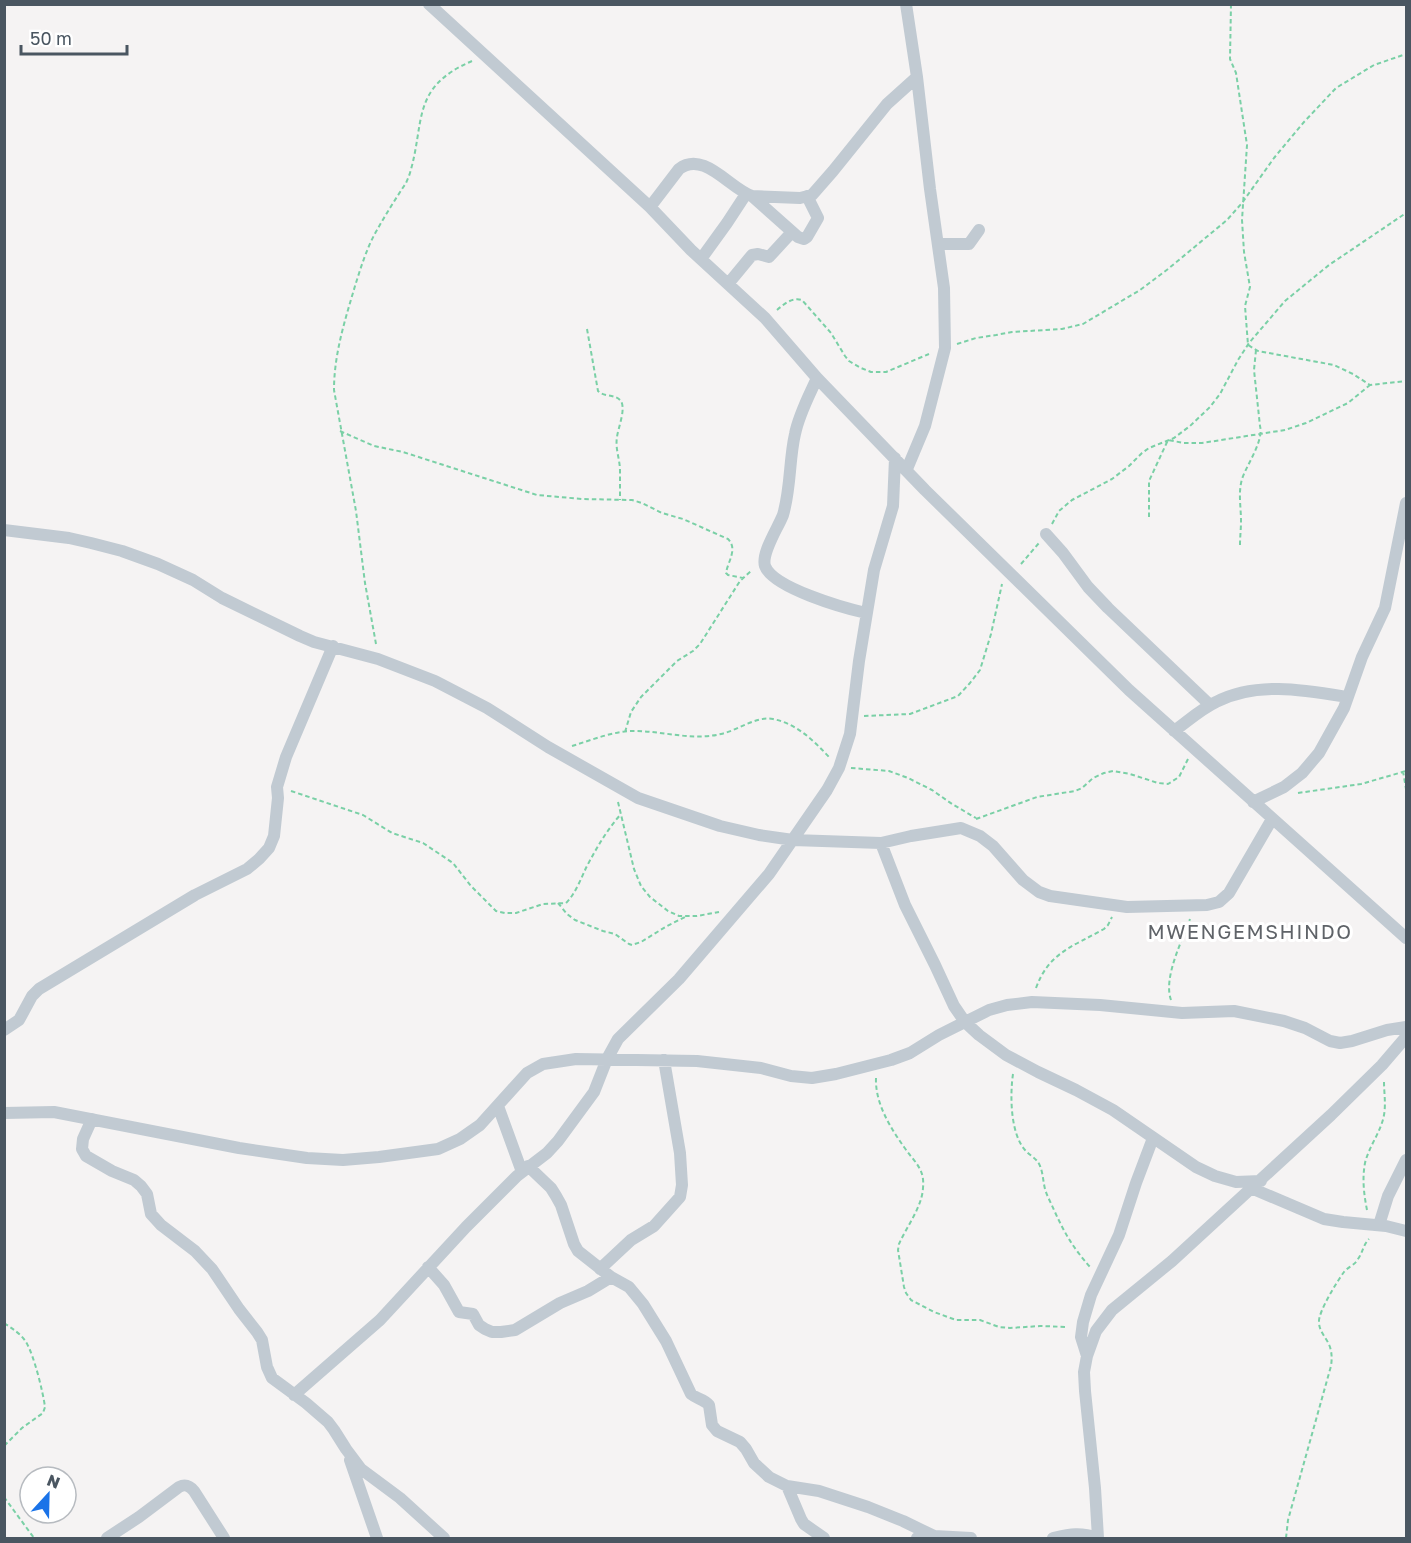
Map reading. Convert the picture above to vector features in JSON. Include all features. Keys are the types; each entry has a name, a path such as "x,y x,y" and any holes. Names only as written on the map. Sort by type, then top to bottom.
{"street":[{"path":"429,4 650,207 765,318 817,378 925,489 1129,690 1407,938"},
{"path":"906,4 944,288 945,348 925,426 907,470"},
{"path":"749,195 800,198 817,191 887,104 917,77"},
{"path":"650,207 679,169 691,163 717,173 749,195 798,237 804,239 817,221 817,215 807,196"},
{"path":"701,258 749,195"},
{"path":"938,244 969,244 979,230"},
{"path":"728,284 752,255 769,257 792,232"},
{"path":"817,378 795,434 783,514 764,557 765,565 769,573 786,584 835,605 866,613"},
{"path":"294,1395 380,1320 466,1227 525,1169 547,1153 594,1092 618,1039 679,979 769,874 827,790 839,768 850,735 874,570 893,506 895,458"},
{"path":"1253,802 1284,787 1302,773 1319,753 1344,708 1362,657 1385,608 1407,503"},
{"path":"4,530 69,538 149,560 193,580 222,598 283,629 314,642 378,659 456,691 638,798 720,826 759,835 793,840 881,843 961,828 987,841 1023,880 1040,892 1059,898 1127,907 1195,906 1219,902 1228,893 1272,819"},
{"path":"1046,534 1088,587 1108,608 1210,705"},
{"path":"4,1030 19,1020 39,988 259,859 274,836 277,787 291,742 333,646"},
{"path":"1174,731 1218,700 1264,688 1347,697"},
{"path":"881,843 905,906 954,1006 965,1022 979,1035 1016,1060 1113,1110 1196,1167 1215,1176 1236,1182 1256,1184 1324,1219 1407,1231"},
{"path":"4,1113 54,1113 238,1148 307,1158 343,1160 438,1149 460,1139 480,1125 527,1073 543,1064 576,1059 664,1060 741,1065 812,1078 878,1064 910,1053 989,1010 1007,1005 1032,1002 1100,1005 1182,1013 1220,1011 1251,1014 1284,1021 1340,1043 1407,1027"},
{"path":"1053,1539 1079,1533 1099,1537 1084,1372 1096,1331 1112,1310 1172,1261 1331,1115 1407,1037"},
{"path":"600,1269 631,1240 654,1226 680,1197 682,1185 680,1153 664,1060"},
{"path":"498,1106 525,1169 551,1188 556,1196 578,1251 610,1277 629,1287 643,1304 666,1341 691,1394 709,1405 712,1425 717,1431 740,1442 760,1470 770,1478 787,1486 845,1498 934,1536"},
{"path":"92,1119 83,1139 82,1149 86,1156 134,1180 141,1186 147,1194 151,1214 161,1225 195,1251 212,1269 262,1340 264,1358 272,1378 328,1422 362,1469 400,1498 444,1539"},
{"path":"1087,1356 1081,1337 1091,1295 1119,1235 1154,1138"},
{"path":"1378,1225 1388,1196 1407,1160"},
{"path":"428,1267 444,1285 459,1312 473,1314 479,1325 492,1332 515,1330 560,1303 588,1292 610,1277"},
{"path":"346,1449 377,1539"},
{"path":"107,1539 183,1485 191,1487 224,1539"},
{"path":"787,1486 804,1524 824,1539"},
{"path":"917,1539 934,1536 971,1539"}],"path":[{"path":"1231,4 1230,58 1236,73 1247,145 1242,203 1244,252 1250,287 1245,306 1248,345"},
{"path":"765,318 792,299 802,300 831,333 849,361 871,372 886,372 945,348 986,336 1062,329 1083,324 1140,290 1227,220 1274,158 1336,88 1374,65 1407,54"},
{"path":"378,659 356,511 333,390 334,375 343,328 363,261 376,231 409,176 423,105 432,90 444,77 460,66 486,55"},
{"path":"853,717 910,714 958,696 980,670 991,634 1000,587 1046,534 1059,511 1072,500 1112,479 1149,448 1174,438 1190,426 1220,394 1248,345 1285,301 1329,265 1407,213"},
{"path":"587,329 598,391 622,403 616,450 620,469 620,500"},
{"path":"1248,345 1268,353 1334,364 1370,385"},
{"path":"1240,545 1241,482 1262,433 1254,370 1256,350"},
{"path":"1168,440 1202,443 1286,430 1348,403 1370,385 1407,381"},
{"path":"340,431 374,446 403,452 537,495 632,500 642,503 654,510 683,519 728,539 733,549 726,573 743,578"},
{"path":"1149,517 1149,481 1168,440"},
{"path":"625,732 631,712 641,697 677,662 700,644 743,578 764,557"},
{"path":"548,747 565,747 611,734 634,731 700,738 726,733 755,721 770,719 797,728 839,768 880,770 908,778 932,790 976,818"},
{"path":"961,828 976,818 1037,797 1075,791 1094,778 1113,771 1168,784 1179,777 1192,747"},
{"path":"1274,792 1296,793 1361,784 1405,771 1407,789"},
{"path":"615,785 634,869 641,886 650,897 668,911 679,916 718,912"},
{"path":"277,787 363,815 392,833 423,843 453,864 496,911 505,913 516,913 543,904 566,903 575,891 599,844 621,814"},
{"path":"558,903 575,920 615,934 632,945 687,916"},
{"path":"1032,1002 1039,981 1050,962 1067,949 1104,929 1112,920 1116,906"},
{"path":"1182,1013 1171,1001 1169,977 1195,906"},
{"path":"1016,1060 1012,1075 1012,1101 1019,1139 1025,1150 1039,1163 1046,1190 1070,1242 1098,1280"},
{"path":"878,1064 875,1080 882,1108 891,1129 921,1169 923,1178 924,1190 898,1250 904,1287 911,1300 956,1320 980,1320 991,1325 1010,1328 1040,1326 1082,1328"},
{"path":"1286,1539 1288,1520 1332,1366 1330,1346 1319,1325 1320,1315 1346,1269 1358,1260 1365,1243 1378,1225 1364,1196 1364,1177 1365,1162 1384,1114 1382,1065"},
{"path":"4,1323 18,1332 26,1342 45,1407 43,1413 22,1428 4,1446"},
{"path":"5,1500 34,1539"}],"district":[{"name":"MWENGEMSHINDO","path":"1250,931"}]}
